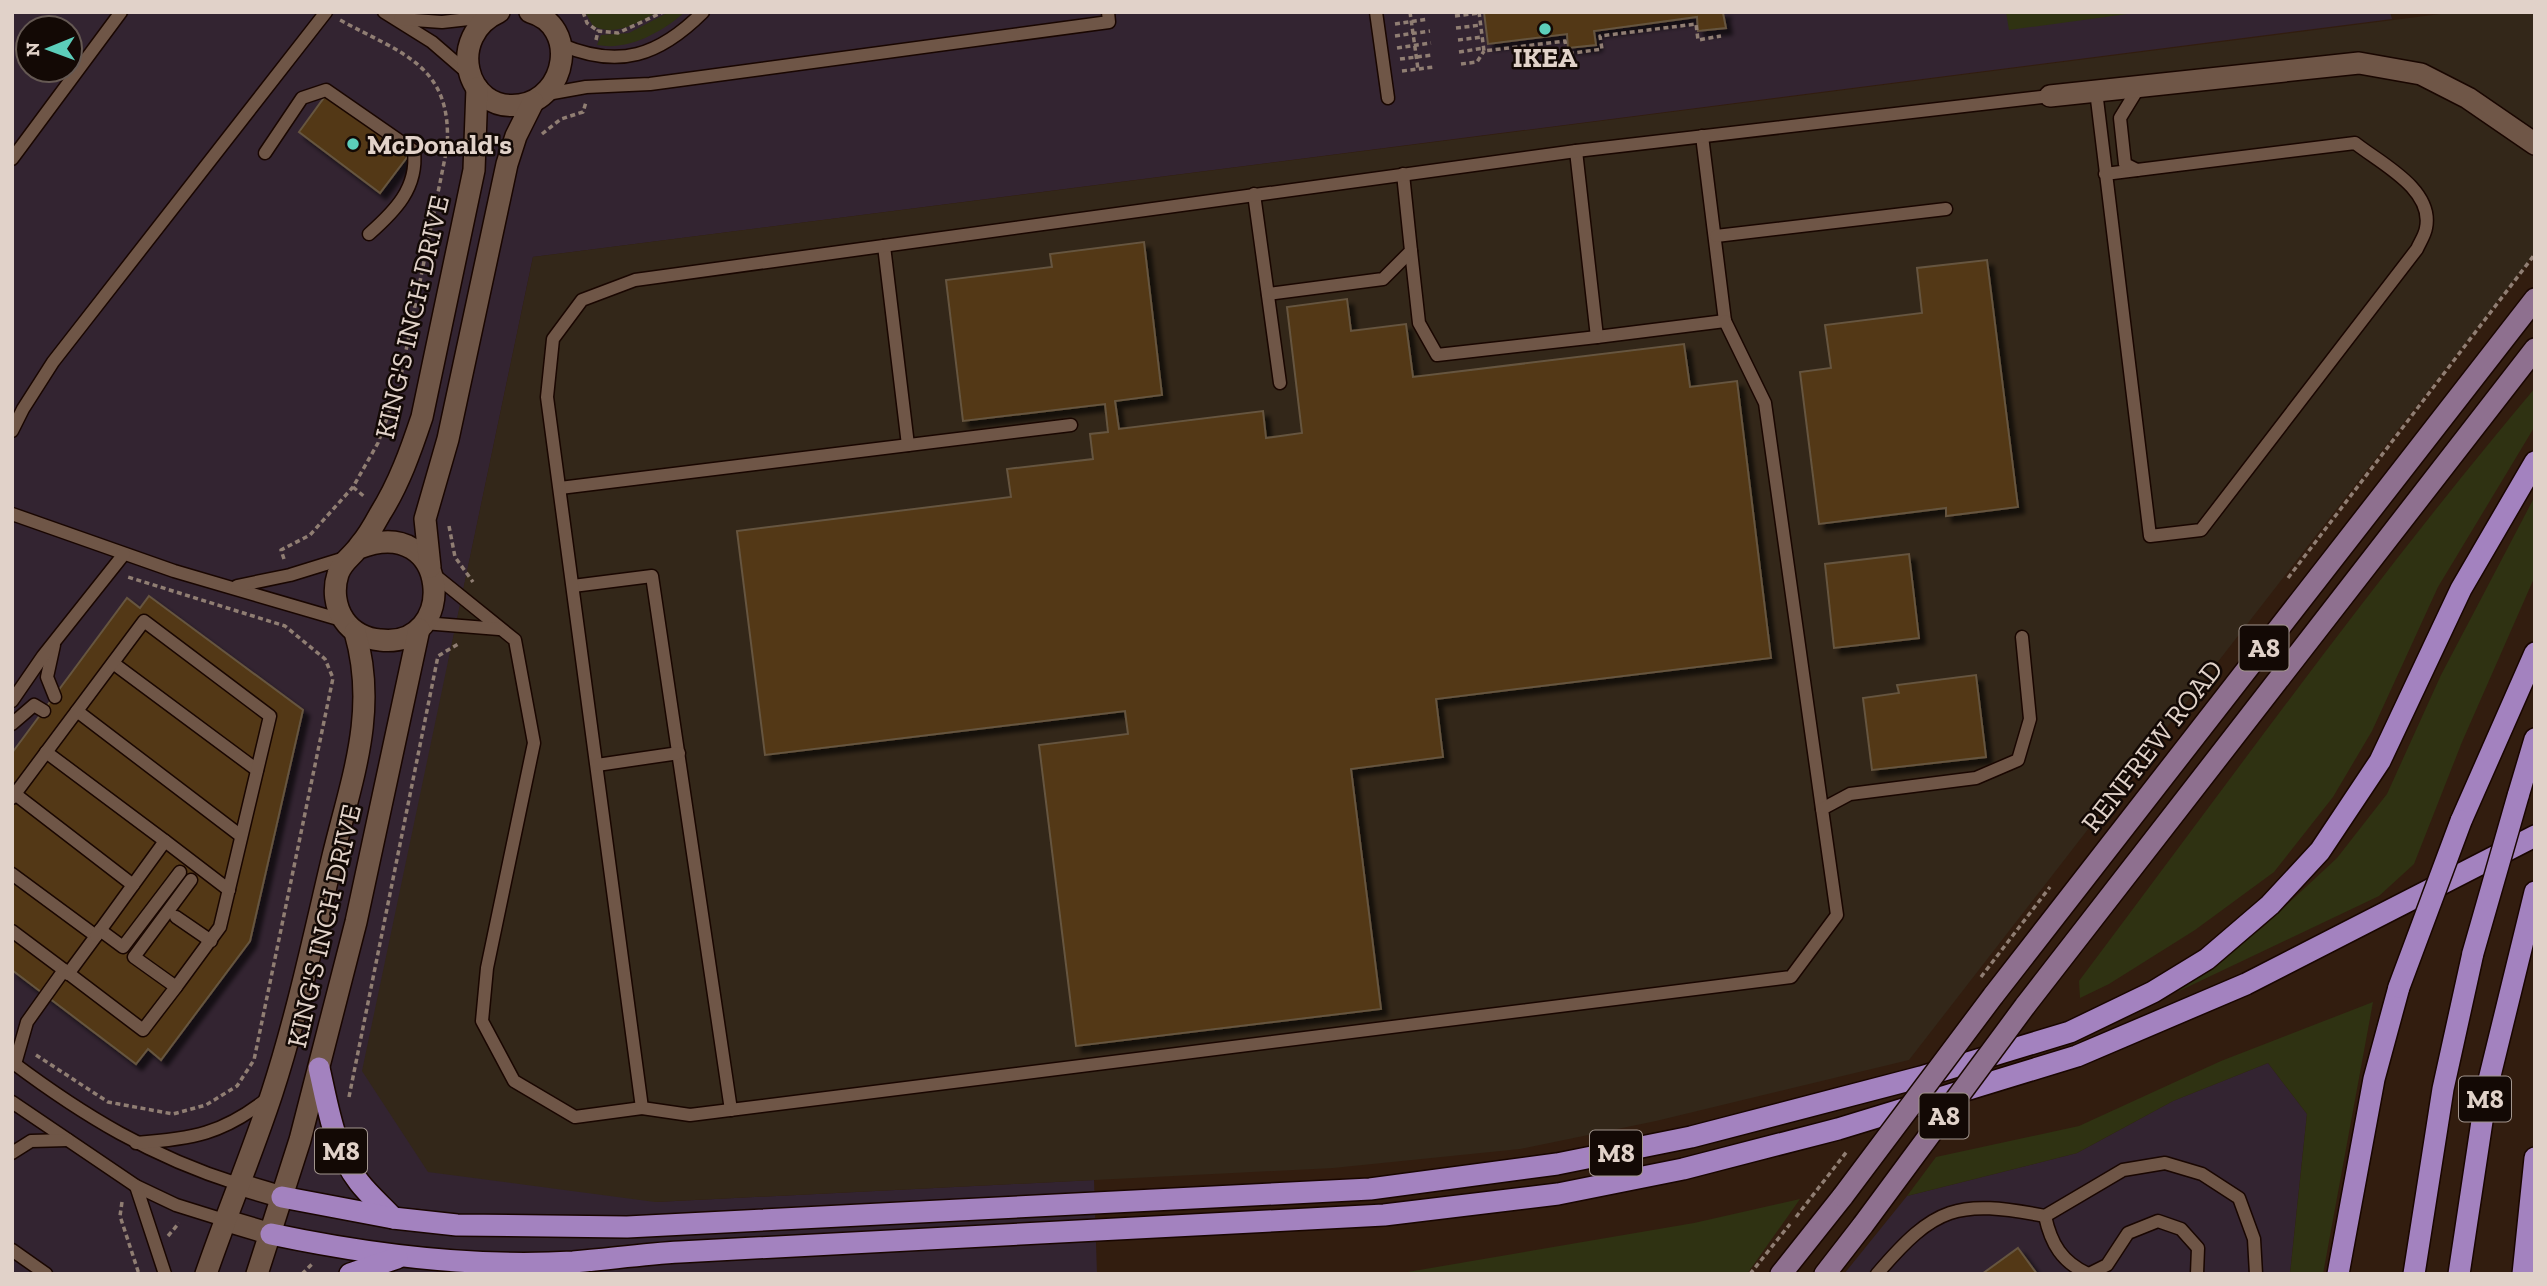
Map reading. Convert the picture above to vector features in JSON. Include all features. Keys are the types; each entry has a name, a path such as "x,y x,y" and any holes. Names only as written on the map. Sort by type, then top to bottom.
{"highway":[{"name":"M8","path":"282,1197 393,1218 499,1226 682,1225 1294,1194 1436,1182 1557,1164 1691,1137 1921,1077 2070,1032 2153,992 2207,959 2270,905 2320,851 2380,761 2461,589 2535,462"},
{"path":"2337,1274 2374,1079 2399,987 2461,821 2535,653"},
{"name":"M8","path":"2414,1274 2443,1089 2473,954 2535,739"},
{"name":"M8","path":"271,1234 317,1244 466,1262 573,1262 654,1254 1255,1224 1462,1208 1605,1185 1683,1170 1825,1132 2077,1056 2246,984 2535,836"},
{"name":"M8","path":"2459,1274 2487,1088 2535,892"},
{"name":"M8","path":"319,1068 332,1126 345,1160 358,1182 393,1218"},
{"path":"2523,1274 2535,1158"},
{"name":"M8","path":"350,1274 402,1256"}],"main road":[{"name":"RENFREW ROAD","path":"1781,1274 1993,996 2535,299"},
{"name":"RENFREW ROAD","path":"1825,1274 2025,1006 2535,349"}],"street":[{"path":"530,12 549,23 560,41"},
{"name":"KING'S INCH DRIVE","path":"257,1274 319,1068 356,922 421,626 435,599 425,519 448,439 506,164 516,136 562,67 560,12"},
{"name":"KING'S INCH DRIVE","path":"206,1274 271,1095 294,1022 364,722 366,675 350,626 336,604 335,587 339,571 396,485 422,417 474,170 473,81 466,59 469,43 476,29 493,15"},
{"path":"2050,96 2359,63 2421,74 2468,98 2535,144"},
{"path":"473,81 489,98 503,104 518,106 540,98"},
{"path":"353,553 376,541 392,541 407,545 431,570"},
{"path":"350,626 371,639 387,641 404,638 421,626"},
{"path":"238,1184 282,1197"},
{"path":"225,1220 271,1234"}],"lane":[{"path":"12,159 121,12"},
{"path":"384,12 432,42 473,81"},
{"path":"560,41 590,57 615,58 635,55 665,41 703,12"},
{"path":"1376,12 1388,98"},
{"path":"12,431 53,362 326,13"},
{"path":"396,19 442,22 493,15"},
{"path":"540,98 586,87 662,82 1108,17"},
{"path":"2137,170 2125,164 2120,118 2139,87"},
{"path":"265,153 302,98 326,90 414,151 416,171 397,208 369,234"},
{"path":"2096,91 2105,174 2150,536 2201,530 2417,248 2426,227 2424,204 2411,186 2355,143 2105,174"},
{"path":"642,1108 547,397 553,339 582,300 635,280 1576,150 2050,96"},
{"path":"431,570 515,640 534,743 486,968 482,1021 514,1082 575,1117 642,1108 690,1115 1791,977 1836,915 1765,403 1725,321 1702,136"},
{"path":"1576,150 1597,337"},
{"path":"1403,174 1419,323 1437,355 1725,321"},
{"path":"1254,194 1280,383"},
{"path":"1716,236 1946,209"},
{"path":"884,246 908,445"},
{"path":"1268,294 1383,279 1411,251"},
{"path":"560,488 1071,425"},
{"path":"12,514 124,554 290,604 350,626"},
{"path":"233,586 288,576 353,553"},
{"path":"14,698 124,554"},
{"path":"573,586 652,576 731,1110"},
{"path":"12,931 143,1030 220,927 270,716 144,621 13,796 133,885"},
{"path":"421,626 463,625 499,629"},
{"path":"1822,809 1850,794 1976,778 2018,760 2030,719 2022,637"},
{"path":"54,645 47,677 55,697"},
{"path":"113,663 257,770"},
{"path":"14,698 34,687 50,684"},
{"path":"12,724 34,705 44,711"},
{"path":"77,711 242,836"},
{"path":"46,752 229,890"},
{"path":"597,765 679,753"},
{"path":"165,841 98,933 27,1022 13,1063 78,1110 136,1143 180,1166 238,1184"},
{"path":"12,874 123,947 186,876 134,957 176,987"},
{"path":"176,917 211,942"},
{"path":"136,1143 211,1133 242,1118 271,1095"},
{"path":"12,1102 135,1186 176,1205 225,1220"},
{"path":"12,1153 31,1141 68,1140"},
{"path":"1877,1274 1922,1226 1961,1208 2001,1208 2045,1216 2123,1170 2165,1163 2203,1174 2239,1198 2254,1239 2256,1274"},
{"path":"135,1186 165,1274"},
{"path":"2045,1216 2050,1240 2069,1266 2089,1274 2107,1265 2128,1233 2158,1220 2181,1229 2198,1248 2197,1274"},
{"path":"12,1250 46,1274"}],"path":[{"path":"583,12 587,23 598,32 618,33 663,12"},
{"path":"1410,12 1418,69"},
{"path":"1455,16 1479,12 1481,25 1484,50 1477,62 1461,64"},
{"path":"288,576 281,550 310,535 353,487 378,443 399,385 447,148 449,117 430,75 418,62 326,13"},
{"path":"1394,24 1428,19"},
{"path":"1459,51 1565,41 1567,54 1602,50 1600,36 1696,24 1698,40 1721,36"},
{"path":"1456,28 1481,25"},
{"path":"1395,36 1430,31"},
{"path":"590,57 598,32"},
{"path":"1458,40 1482,37"},
{"path":"1397,48 1431,43"},
{"path":"1399,59 1433,55"},
{"path":"1400,71 1434,67"},
{"path":"536,142 561,119 586,109 586,87"},
{"path":"2285,582 2535,254"},
{"path":"425,519 448,517 455,557 474,583 468,603"},
{"path":"285,626 290,604"},
{"path":"348,1103 438,656 460,643 463,625"},
{"path":"2050,887 2059,876"},
{"path":"122,1202 120,1216 139,1274"},
{"path":"1751,1274 1796,1217"},
{"path":"302,1274 312,1267 317,1244"}],"shaded area":[{"path":"12,12 2390,12 2392,19 533,257 448,663 655,1202 1094,1180 1097,1274 12,1274"},
{"path":"2456,12 2535,12 2535,253 1909,1060 1656,1121 1520,1149 1333,1168 655,1202 428,1172 362,1071 533,257"},
{"path":"2268,1063 2307,1114 2290,1274 1844,1274 1907,1196 2077,1153 2173,1101"}],"green space":[{"path":"585,12 658,12 626,27 610,30 593,26"},
{"path":"669,12 685,12 644,38 621,45 597,45 601,35 629,33"},
{"path":"2006,12 2142,12 2009,30"},
{"path":"2535,388 2535,426 2438,587 2372,731 2333,797 2274,872 2195,930 2109,984 2080,998 2079,981 2360,607"},
{"path":"2535,496 2535,576 2462,742 2414,864 2379,896 2177,992 2263,927 2337,858 2387,794 2441,675"},
{"path":"2373,1002 2323,1274 2290,1274 2307,1114 2268,1063 2173,1101 2077,1153 1907,1196 1936,1157 2079,1126 2221,1061"},
{"path":"1800,1199 1747,1274 1396,1274 1694,1223"}],"building":[{"name":"IKEA","path":"1484,12 1726,12 1723,13 1726,28 1698,31 1697,17 1594,31 1596,45 1568,48 1567,34 1488,44"},
{"name":"McDonald's","path":"326,95 408,156 380,193 299,132"},
{"path":"1144,242 1162,395 1115,401 1119,429 1263,411 1266,438 1302,433 1287,307 1347,299 1351,331 1406,324 1413,377 1684,344 1690,387 1737,381 1771,658 1436,699 1443,757 1351,769 1381,1009 1076,1046 1039,745 1128,734 1125,711 765,755 737,531 1011,497 1007,469 1093,459 1090,434 1108,432 1105,404 963,421 946,280 1052,267 1050,254"},
{"path":"1987,260 2018,507 1946,516 1946,508 1819,524 1800,372 1831,368 1825,325 1922,313 1917,268"},
{"path":"1909,554 1919,638 1834,648 1825,564"},
{"path":"149,596 303,710 250,941 161,1060 148,1049 136,1064 12,970 12,753 127,598 140,608"},
{"path":"1976,675 1986,757 1872,770 1863,698 1899,693 1897,685"},
{"path":"2018,1248 2037,1274 1982,1274"}],"place":[{"name":"IKEA","path":"1545,29"},
{"name":"McDonald's","path":"353,144"}]}
